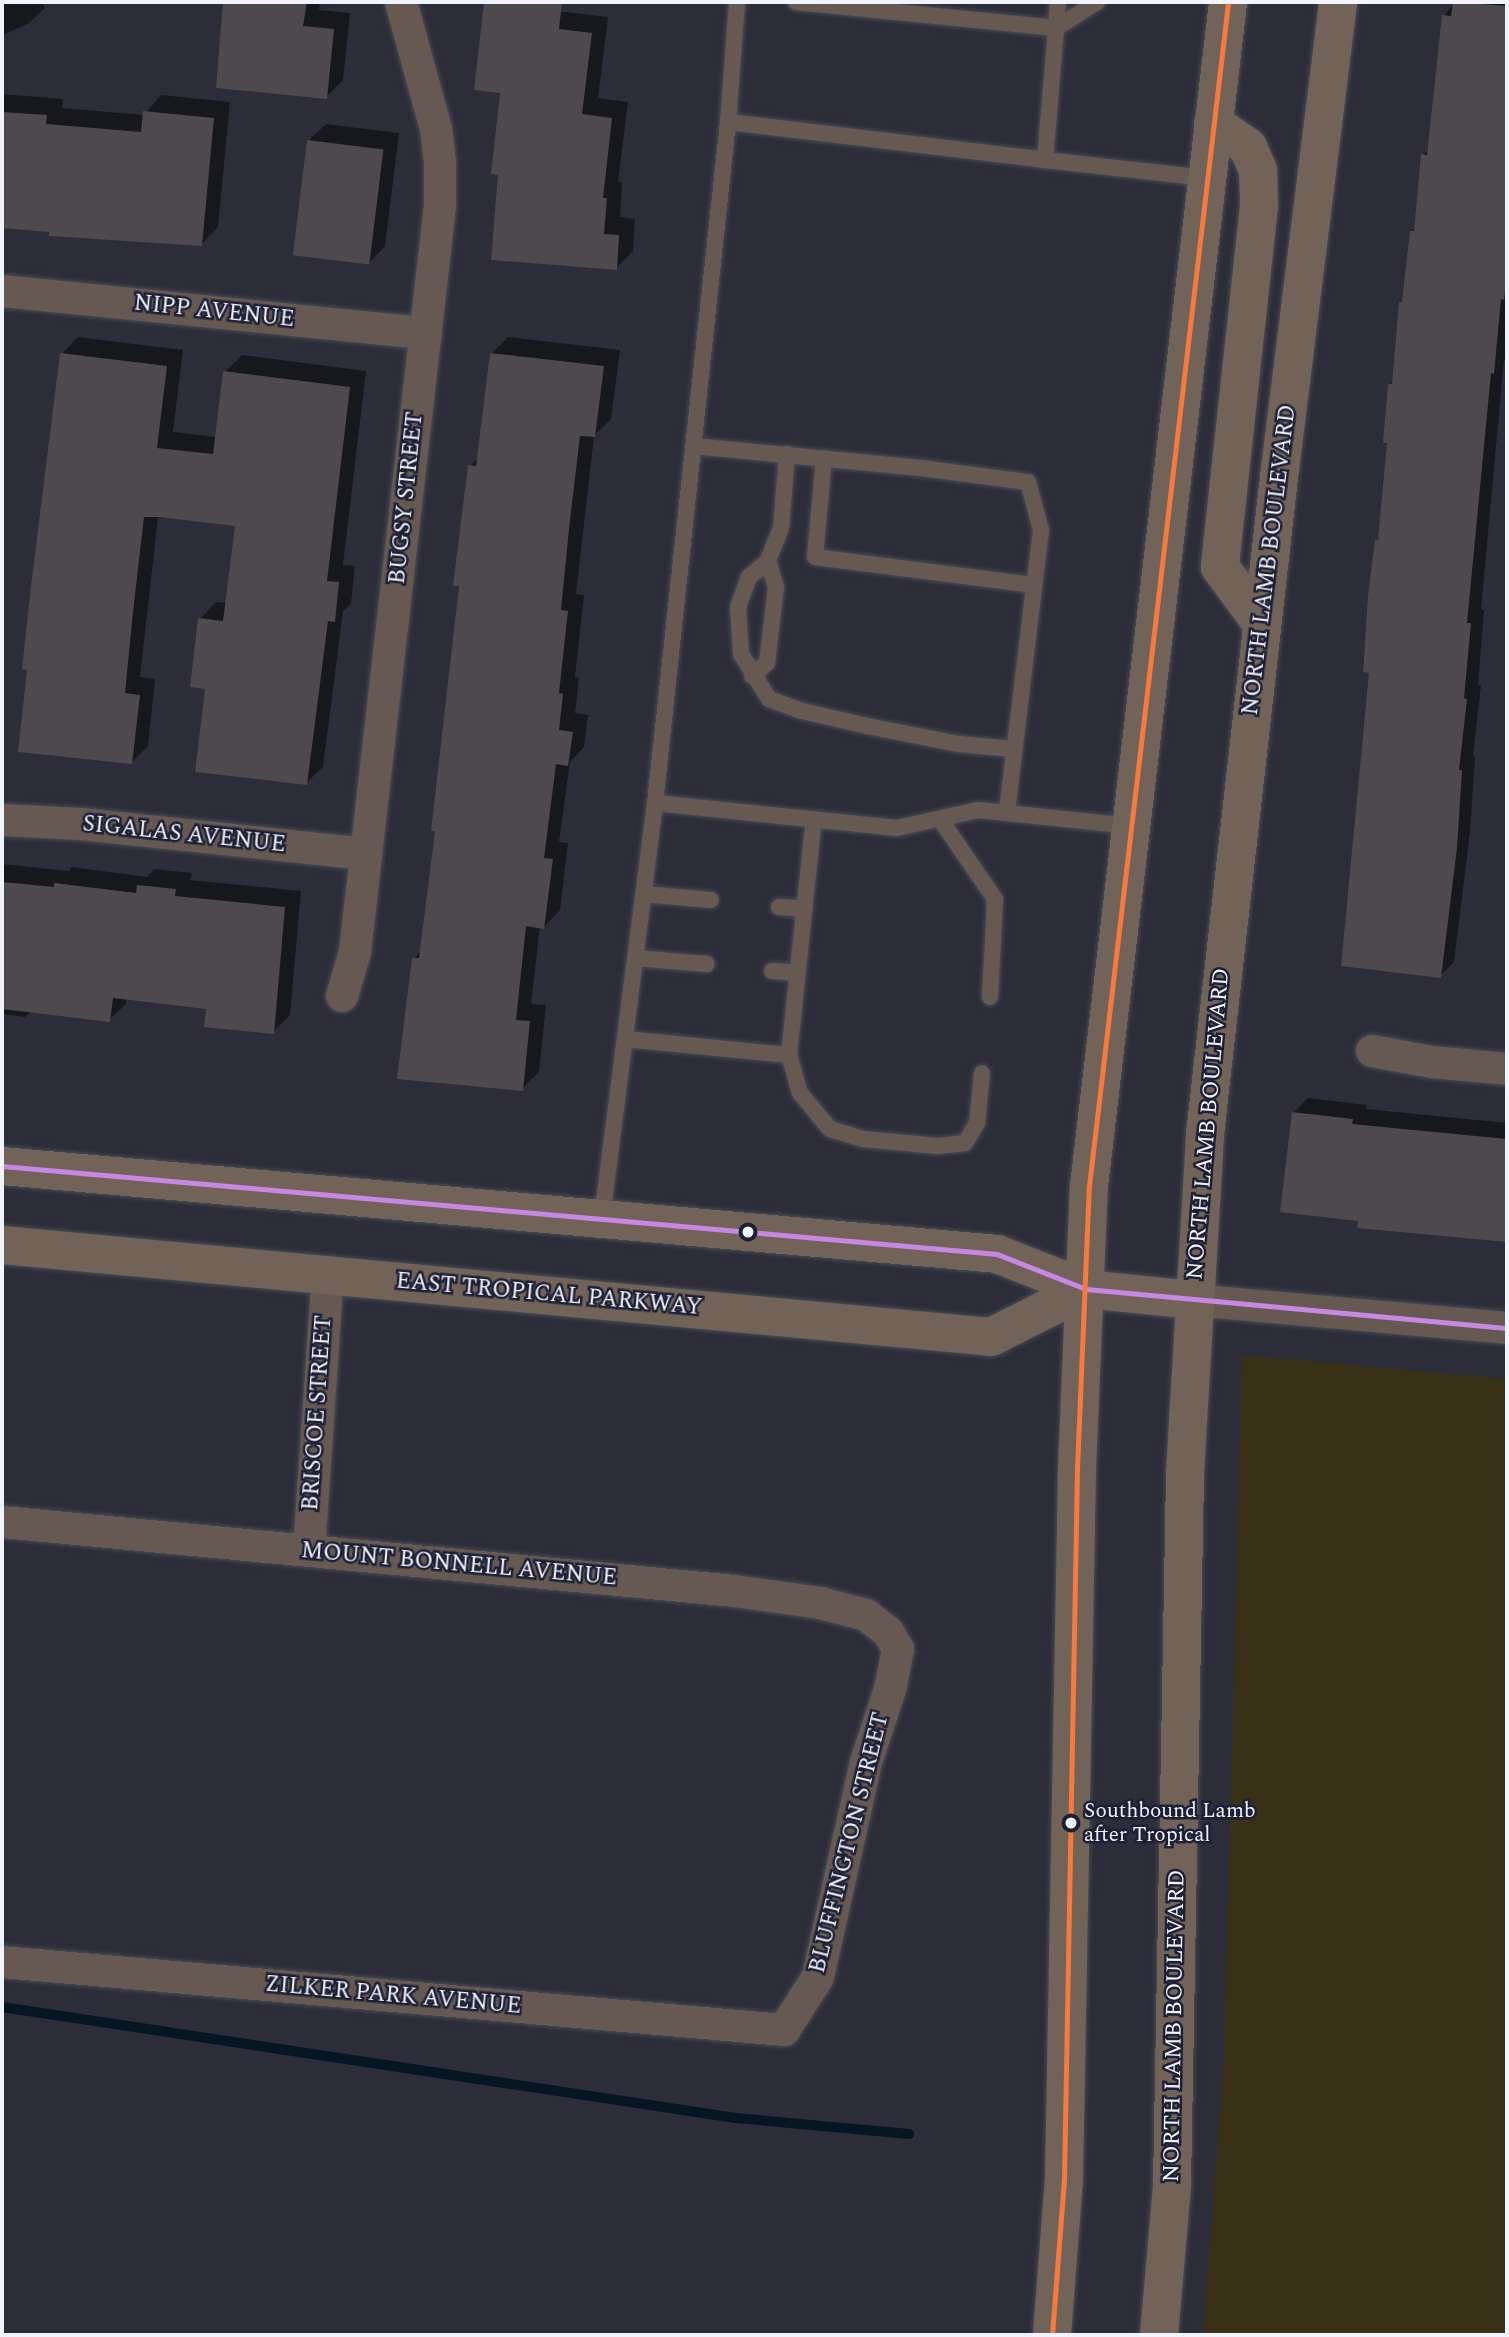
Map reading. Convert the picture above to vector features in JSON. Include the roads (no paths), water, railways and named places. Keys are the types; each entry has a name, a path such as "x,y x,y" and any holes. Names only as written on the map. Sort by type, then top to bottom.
{"main road":[{"path":"1052,2335 1064,2179 1077,1469 1089,1186 1129,826 1228,2"},
{"name":"NORTH LAMB BOULEVARD","path":"1159,2335 1172,2185 1185,1473 1193,1300 1205,1134 1262,624 1338,2"},
{"path":"1213,123 1248,147 1258,171 1259,206 1220,567 1262,624"},
{"path":"2,1166 997,1254 1086,1289 1193,1300"},
{"name":"EAST TROPICAL PARKWAY","path":"2,1245 991,1337 1086,1289"}],"street":[{"name":"BUGSY STREET","path":"342,996 355,952 440,206 440,161 436,129 401,2"},
{"name":"NIPP AVENUE","path":"2,294 426,332"},
{"name":"SIGALAS AVENUE","path":"2,820 81,824 366,854"},
{"path":"1372,1051 1432,1062 1507,1069"},
{"name":"BRISCOE STREET","path":"309,1551 328,1274"},
{"path":"1193,1300 1507,1328"},
{"name":"MOUNT BONNELL AVENUE","path":"2,1522 734,1591 820,1603 866,1615 888,1632 898,1649"},
{"name":"BLUFFINGTON STREET","path":"784,2031 818,1977 866,1762 891,1686 898,1649"},
{"name":"ZILKER PARK AVENUE","path":"2,1962 784,2031"}],"lane":[{"path":"602,1217 655,803 728,122 737,2"},
{"path":"796,2 840,4 1056,28 1097,2"},
{"path":"1045,160 1058,2"},
{"path":"728,122 1206,178"},
{"path":"693,446 1028,482 1041,530 1007,813"},
{"path":"787,454 781,528 768,561 749,577 738,607 741,654 752,676 769,699 802,711 959,744 1013,749"},
{"path":"824,458 815,557 1034,585"},
{"path":"752,676 767,663 769,653 776,587 768,561"},
{"path":"655,803 897,828 978,810 1129,826"},
{"path":"814,819 789,1055 800,1093 830,1129 863,1139 938,1146 965,1143 977,1123 982,1073"},
{"path":"940,819 995,899 990,997"},
{"path":"643,894 711,900"},
{"path":"779,907 805,909"},
{"path":"635,958 706,964"},
{"path":"772,971 798,973"},
{"path":"625,1039 789,1055"}],"waterway":[{"path":"2,2007 736,2118 909,2134"}],"place":[{"name":"Southbound Lamb after Tropical","path":"1071,1823"}]}
